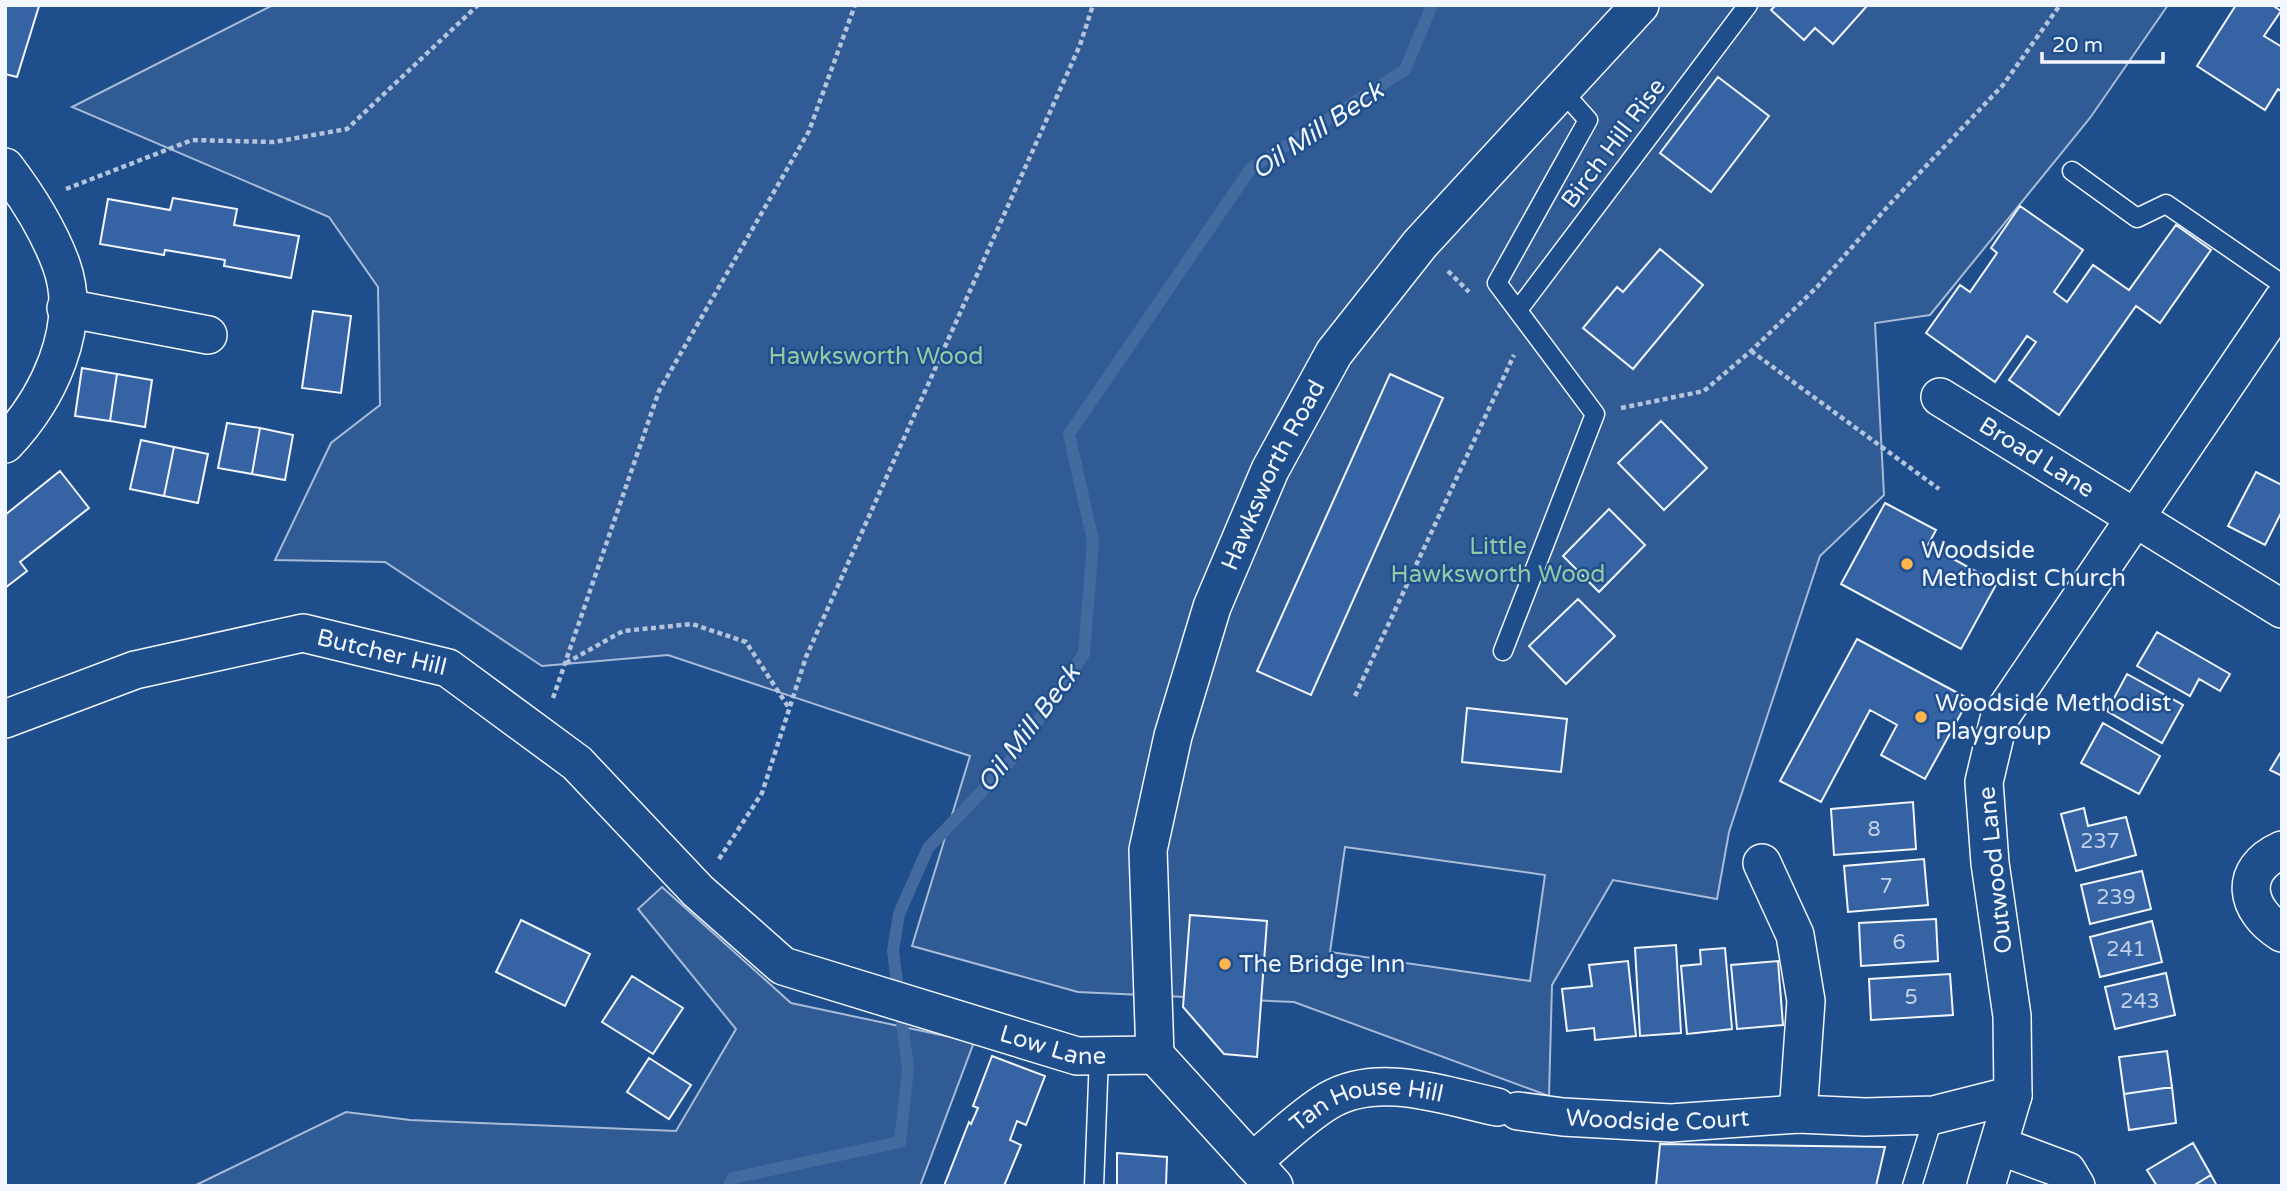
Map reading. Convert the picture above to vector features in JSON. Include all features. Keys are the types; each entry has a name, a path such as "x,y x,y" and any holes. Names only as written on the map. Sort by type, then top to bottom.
{"street":[{"name":"Hawksworth Road","path":"1155,1055 1149,850 1173,736 1212,607 1270,470 1334,353 1420,244 1563,92 1640,5"},
{"path":"5,444 27,421 45,393 57,366 66,308 62,266 13,177"},
{"name":"Outwood Lane","path":"1986,1186 2013,1095 2012,1016 1990,863 1984,782 1999,719 2282,301"},
{"path":"66,308 208,335"},
{"name":"Broad Lane","path":"1940,397 2282,609"},
{"name":"Butcher Hill","path":"5,719 135,670 303,633 449,668 577,763 698,891 783,966"},
{"path":"2282,850 2271,855 2254,875 2250,901 2263,920 2282,933"},
{"path":"1762,863 1795,935 1806,1001 1798,1114"},
{"name":"Low Lane","path":"783,966 839,986 1077,1056 1155,1055"},
{"path":"1155,1055 1263,1174"},
{"name":"Tan House Hill","path":"1263,1174 1328,1101 1359,1088 1404,1088 1507,1109"},
{"name":"Woodside Court","path":"1507,1109 1563,1117 1671,1123 1798,1114 1865,1117 1934,1115 2013,1095"},
{"path":"2000,1146 2067,1171 2076,1186"}],"lane":[{"name":"Birch Hill Rise","path":"1518,310 1748,5"},
{"name":"Birch Hill Rise","path":"1563,92 1588,120 1497,282 1595,414"},
{"path":"2072,171 2137,218 2166,204 2282,284"},
{"path":"1503,651 1595,414"},
{"path":"1094,1186 1099,1056"},
{"path":"1912,1186 1934,1115"}],"path":[{"path":"13,177 56,193 192,140 274,142 347,129 478,5"},
{"path":"537,733 565,664 659,391 809,131 855,5"},
{"path":"698,891 762,793 806,657 1074,57 1093,5"},
{"path":"1595,414 1704,391 1751,351 1817,287 2003,85 2060,5"},
{"path":"1420,244 1475,297"},
{"path":"1751,351 1939,489"},
{"path":"1354,696 1515,354"},
{"path":"565,664 624,631 692,624 746,642 789,709"}],"green space":[{"path":"273,5 2168,5 2090,118 1930,315 1875,323 1884,495 1820,556 1729,832 1717,899 1613,880 1552,985 1549,1096 1294,1002 1078,992 912,946 970,756 668,655 542,666 385,562 275,560 331,443 380,405 378,287 329,217 72,107","holes":["1345,847 1545,875 1530,981 1330,952"]},
{"path":"662,887 791,1003 974,1042 920,1186 194,1186 346,1112 410,1120 676,1131 736,1029 638,909"}],"building":[{"path":"5,5 39,6 17,77 5,74"},
{"path":"1776,5 1866,7 1833,44 1815,28 1804,40 1771,10"},
{"path":"2236,5 2272,5 2281,11 2264,36 2282,47 2282,92 2278,89 2265,110 2197,66"},
{"path":"1718,77 1769,116 1711,192 1660,153"},
{"path":"173,198 237,209 234,225 299,236 291,278 224,266 225,260 165,250 164,255 100,244 108,199 170,210"},
{"path":"2020,206 2083,250 2054,292 2067,302 2093,265 2129,290 2176,225 2211,250 2160,323 2136,306 2059,415 2009,380 2036,342 2027,336 1995,382 1926,333 1960,285 1970,292 1997,253 1991,248"},
{"path":"1660,249 1703,285 1633,369 1583,328 1617,287 1623,292"},
{"path":"313,311 351,316 341,393 302,388"},
{"path":"82,368 117,374 110,421 75,416"},
{"path":"117,374 152,380 145,427 110,421"},
{"path":"1390,374 1443,398 1311,695 1257,671"},
{"path":"1661,421 1707,468 1664,510 1618,463"},
{"path":"227,423 260,428 252,474 218,468"},
{"path":"260,428 293,435 285,480 252,474"},
{"path":"141,440 174,447 164,496 130,489"},
{"path":"174,447 208,454 198,503 164,496"},
{"path":"60,471 89,508 20,562 27,571 5,588 5,515"},
{"path":"2256,472 2282,485 2282,511 2265,545 2228,526"},
{"name":"Woodside Methodist Church","path":"1885,503 1936,530 1928,545 1997,583 1961,649 1841,584"},
{"path":"1609,509 1645,545 1599,592 1563,556"},
{"path":"1578,599 1615,636 1566,684 1529,646"},
{"path":"2157,632 2230,674 2220,691 2199,679 2190,696 2137,666"},
{"name":"Woodside Methodist Playgroup","path":"1857,639 1969,699 1925,779 1881,755 1897,725 1870,710 1821,802 1780,781"},
{"path":"2127,674 2183,705 2162,743 2107,711"},
{"path":"1467,708 1567,719 1561,772 1462,762"},
{"path":"2103,723 2160,756 2139,794 2081,763"},
{"path":"2282,750 2282,776 2270,770"},
{"path":"1913,802 1916,849 1834,855 1831,809"},
{"path":"2084,808 2088,826 2126,817 2136,855 2076,871 2061,814"},
{"path":"1924,859 1928,905 1848,912 1844,866"},
{"path":"2142,871 2151,909 2090,924 2081,885"},
{"name":"The Bridge Inn","path":"1190,915 1267,921 1257,1057 1224,1054 1183,1007"},
{"path":"1936,919 1938,961 1861,966 1859,923"},
{"path":"521,920 590,954 565,1006 496,972"},
{"path":"2152,921 2162,962 2100,977 2090,937"},
{"path":"1676,945 1681,1033 1640,1036 1635,948"},
{"path":"1725,948 1732,1029 1687,1034 1681,966 1701,964 1700,950"},
{"path":"1628,961 1636,1036 1595,1040 1594,1028 1567,1031 1562,989 1592,986 1589,965"},
{"path":"1778,961 1783,1025 1737,1029 1731,965"},
{"path":"2166,973 2175,1015 2115,1029 2105,987"},
{"path":"1950,974 1953,1015 1871,1020 1869,979"},
{"path":"632,976 683,1008 653,1054 602,1022"},
{"path":"2167,1051 2172,1087 2124,1094 2119,1057"},
{"path":"992,1056 1045,1076 1026,1125 1017,1121 1010,1140 1021,1145 1004,1186 944,1186 969,1122 971,1124 978,1108 973,1106"},
{"path":"649,1058 691,1085 669,1119 627,1092"},
{"path":"2172,1087 2176,1123 2129,1130 2124,1094"},
{"path":"2193,1143 2211,1175 2193,1186 2157,1186 2147,1170"},
{"path":"1660,1144 1885,1147 1876,1186 1656,1186"},
{"path":"1117,1153 1167,1157 1166,1186 1117,1186"},
{"path":"2211,1175 2217,1186 2193,1186"}],"waterway":[{"name":"Oil Mill Beck","path":"729,1186 733,1178 900,1142 908,1069 893,951 899,914 928,848 1007,765 1084,654 1093,541 1069,434 1251,168 1405,70 1432,5"}],"place":[{"name":"Woodside Methodist Church","path":"1907,564"},
{"name":"Woodside Methodist Playgroup","path":"1921,717"},
{"name":"The Bridge Inn","path":"1225,964"}],"park label":[{"name":"Hawksworth Wood","path":"876,356"},
{"name":"Little Hawksworth Wood","path":"1498,560"}]}
